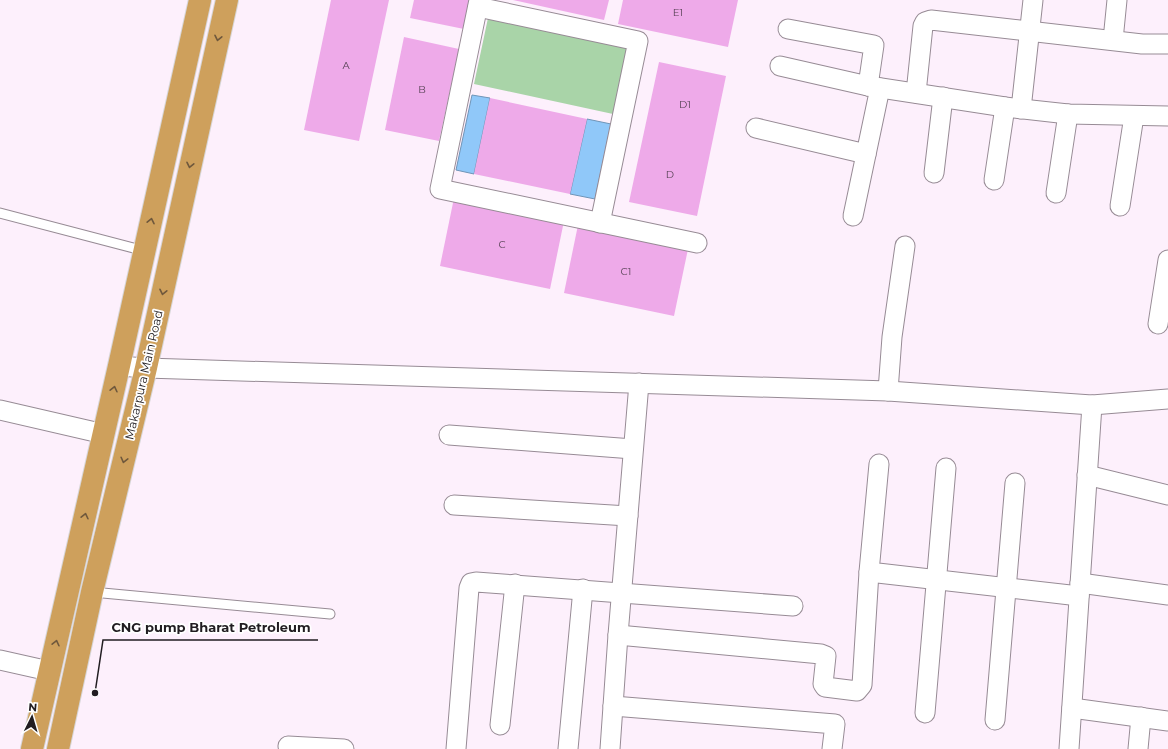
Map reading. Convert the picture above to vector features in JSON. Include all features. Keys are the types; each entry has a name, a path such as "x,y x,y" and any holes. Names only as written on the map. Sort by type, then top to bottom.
{"highway":[{"path":"32,749 120,366 200,0"},
{"name":"Makarpura Main Road","path":"58,749 92,592 146,368 227,0"}],"street":[{"path":"994,180 1013,108 1030,31 1033,0"},
{"path":"1113,40 1118,0"},
{"path":"600,223 638,40 479,4 440,189 600,223 697,243"},
{"path":"916,93 923,26 926,22 931,20 1142,44 1168,44"},
{"path":"788,29 874,45 874,87 866,154 853,216"},
{"path":"780,66 874,87 1013,108 1068,114 1168,116"},
{"path":"934,173 943,97"},
{"path":"1056,193 1068,114"},
{"path":"1120,206 1134,116"},
{"path":"756,128 866,154"},
{"path":"888,391 892,337 905,246"},
{"path":"1158,324 1168,260"},
{"path":"120,366 385,376 888,391 1092,405 1168,399"},
{"path":"610,749 621,592 639,383"},
{"path":"1069,749 1092,405"},
{"path":"0,410 104,434"},
{"path":"450,435 634,449"},
{"path":"618,635 821,654 826,656 825,687 857,691 862,685 869,572 879,464"},
{"path":"925,713 946,468"},
{"path":"1088,475 1168,495"},
{"path":"995,720 1015,483"},
{"path":"454,505 628,516"},
{"path":"869,572 1007,588 1168,595"},
{"path":"456,749 469,588 471,583 515,584 793,606"},
{"path":"500,725 515,584"},
{"path":"568,749 583,589"},
{"path":"0,660 49,671"},
{"path":"613,706 835,724 832,749"},
{"path":"1072,708 1168,721"},
{"path":"1138,749 1141,717"},
{"path":"288,746 344,749"}],"lane":[{"path":"0,214 145,251"},
{"path":"92,592 330,614"}],"green space":[{"path":"488,18 627,48 613,114 474,84"}],"water":[{"path":"472,95 490,98 474,174 456,170"},
{"path":"587,119 611,124 595,199 570,194"}],"building":[{"path":"331,0 389,0 359,141 304,130"},
{"path":"414,0 470,0 464,29 410,18"},
{"path":"513,0 609,0 604,20"},
{"path":"623,0 738,0 728,47 618,24"},
{"path":"404,37 459,49 439,141 385,130"},
{"path":"659,62 726,76 697,216 629,202"},
{"path":"490,98 587,119 570,194 474,174"},
{"path":"454,198 564,221 550,289 440,266"},
{"path":"578,225 688,249 674,316 564,293"}],"place":[{"name":"CNG pump Bharat Petroleum","path":"95,693"}]}
